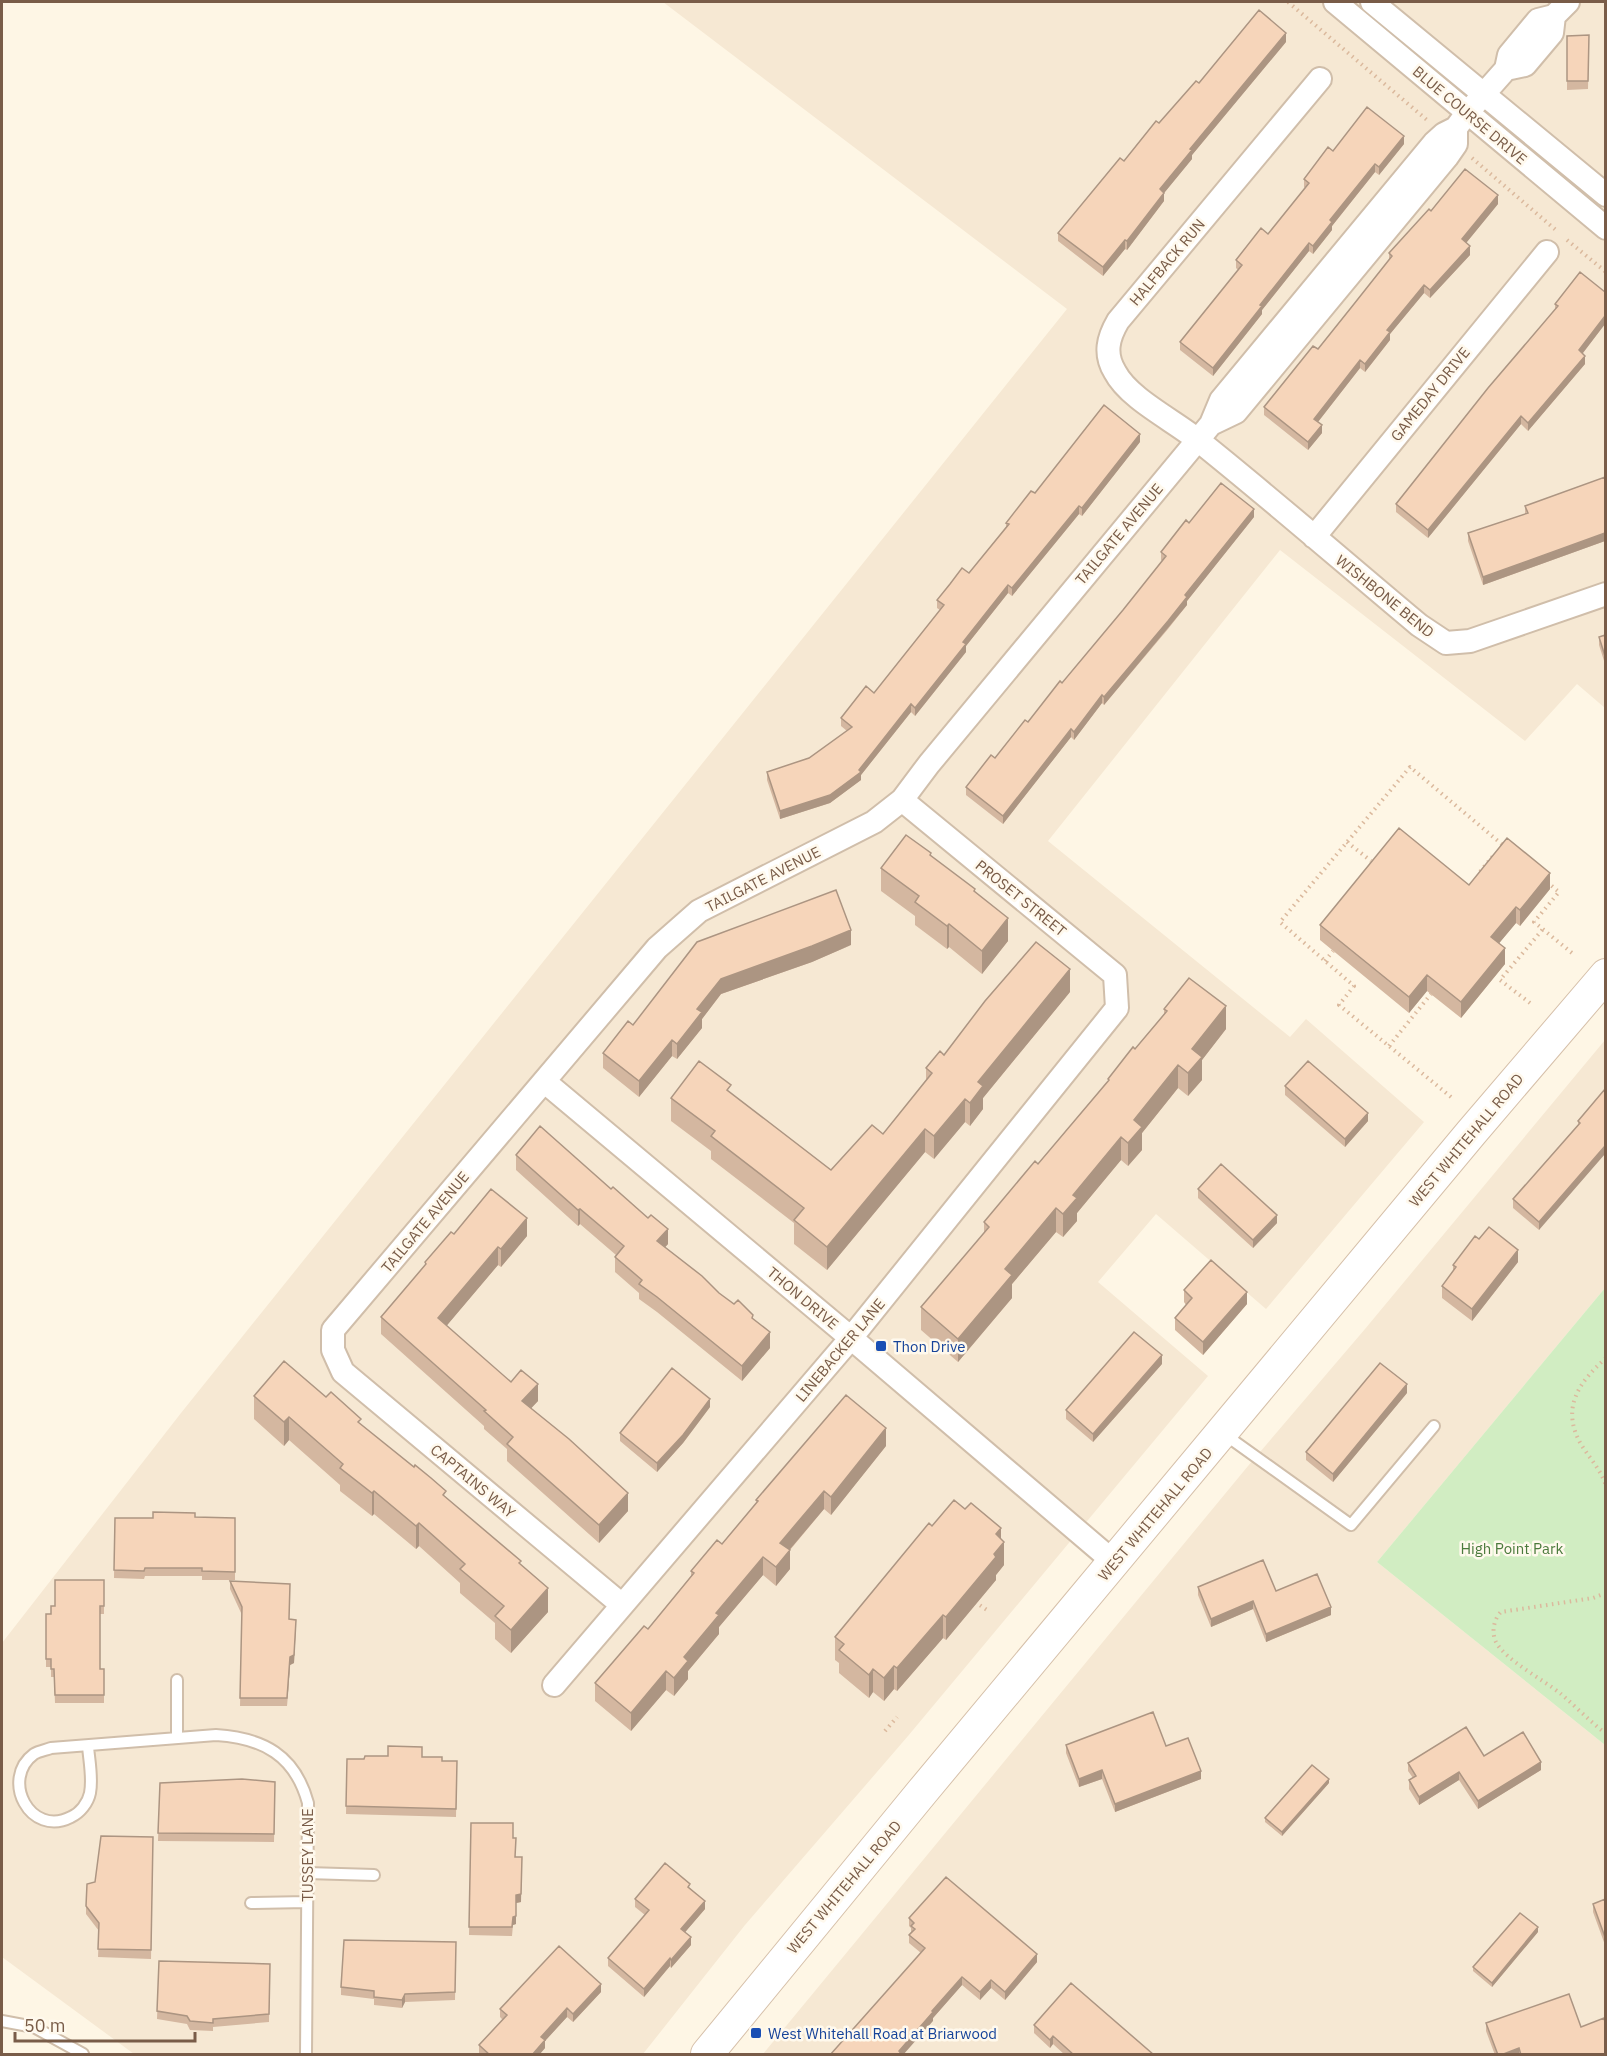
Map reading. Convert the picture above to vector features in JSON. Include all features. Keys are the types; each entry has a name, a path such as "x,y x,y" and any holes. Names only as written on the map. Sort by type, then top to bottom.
{"main road":[{"name":"WEST WHITEHALL ROAD","path":"707,2055 829,1904 1605,975"}],"street":[{"name":"BLUE COURSE DRIVE","path":"1335,2 1462,121 1605,228"},
{"name":"BLUE COURSE DRIVE","path":"1372,2 1605,195"},
{"path":"1462,121 1506,69 1509,55 1538,20 1561,9"},
{"name":"HALFBACK RUN","path":"1204,432 1125,387 1114,371 1108,352 1109,336 1118,321 1320,79"},
{"name":"TAILGATE AVENUE","path":"333,1350 333,1330 657,948 699,911 874,822 902,800 1204,432 1236,412 1244,403 1447,157 1456,144 1462,121"},
{"name":"GAMEDAY DRIVE","path":"1314,537 1547,252"},
{"name":"WISHBONE BEND","path":"1204,432 1314,537 1419,626 1446,643 1470,641 1605,594"},
{"name":"PROSET STREET","path":"902,800 1115,975 1118,1008"},
{"name":"LINEBACKER LANE","path":"554,1685 851,1338 1118,1008"},
{"name":"THON DRIVE","path":"545,1082 851,1338 1114,1563"},
{"name":"CAPTAINS WAY","path":"333,1350 343,1372 622,1605"}],"lane":[{"path":"1223,1433 1351,1525 1434,1426"},
{"path":"177,1680 177,1738"},
{"name":"TUSSEY LANE","path":"88,1746 90,1792 85,1804 76,1815 65,1820 46,1821 27,1810 20,1799 17,1786 19,1772 35,1753 51,1748 216,1735 257,1742 270,1748 293,1769 308,1803 307,2053"},
{"path":"308,1873 374,1875"},
{"path":"251,1903 307,1902"},
{"path":"2,2019 34,2027 83,2055"}],"path":[{"path":"1288,2 1430,122"},
{"path":"1467,154 1605,272"},
{"path":"1451,1097 1339,1005 1354,986 1280,922 1410,766 1510,851"},
{"path":"1347,842 1371,861"},
{"path":"1486,880 1478,874 1502,844"},
{"path":"1543,879 1559,892 1534,922 1572,953"},
{"path":"1530,1003 1500,980 1543,929"},
{"path":"1325,961 1333,951"},
{"path":"1389,1046 1431,994"},
{"path":"1605,1358 1588,1373 1573,1399 1572,1411 1577,1437 1601,1472 1605,1486"},
{"path":"1587,1466 1593,1461"},
{"path":"1605,1593 1593,1598 1501,1612 1496,1617 1494,1630 1495,1640 1502,1651 1560,1694 1605,1734"},
{"path":"975,1602 987,1610"},
{"path":"885,1731 897,1717"}],"shaded area":[{"path":"663,2 1605,2 1605,708 1577,684 1525,741 1280,550 1048,841 1290,1037 1306,1019 1424,1122 1266,1309 1156,1214 1098,1282 1208,1376 908,1736 745,1925 643,2054 134,2054 2,1957 2,1643 181,1413 1067,309"},
{"path":"1605,1040 1605,1288 1377,1562 1605,1745 1605,2054 763,2054 1248,1466"}],"green space":[{"name":"High Point Park","path":"1605,1288 1605,1745 1377,1562"}],"building":[{"path":"1259,10 1286,33 1190,149 1192,150 1160,189 1164,193 1127,241 1125,240 1103,267 1058,233 1120,158 1124,161 1156,121 1159,123 1196,81 1199,83"},
{"path":"1589,35 1588,81 1567,81 1567,36"},
{"path":"1367,107 1404,136 1379,167 1375,164 1330,220 1332,222 1313,246 1309,243 1213,368 1180,342 1242,265 1236,260 1261,228 1268,234 1309,183 1304,179 1328,147 1333,151"},
{"path":"1465,169 1498,195 1462,239 1470,246 1430,290 1424,285 1387,330 1390,332 1365,364 1360,360 1314,419 1322,425 1308,442 1264,407 1313,346 1318,349 1392,256 1389,253 1429,209 1431,211"},
{"path":"1580,272 1605,292 1605,316 1579,350 1585,356 1528,423 1521,416 1428,530 1396,504 1488,388 1558,306 1555,304"},
{"path":"1104,405 1140,434 1082,508 1079,506 1012,588 1008,585 963,642 966,644 915,708 911,704 859,770 861,772 830,795 780,811 767,772 809,758 852,727 841,718 866,686 874,693 944,605 937,600 962,568 969,573 1009,524 1006,523 1031,491 1035,493"},
{"path":"1605,477 1605,533 1483,577 1468,533 1528,513 1525,506"},
{"path":"1221,483 1254,509 1185,595 1187,597 1168,621 1104,697 1102,695 1074,732 1071,729 1003,816 966,787 991,755 995,758 1025,720 1028,722 1060,681 1062,683 1166,556 1161,552 1186,520 1189,523"},
{"path":"1605,635 1605,656 1599,637"},
{"path":"1399,828 1469,885 1507,838 1550,873 1520,910 1516,907 1491,937 1505,948 1461,1002 1427,975 1409,997 1320,925"},
{"path":"906,835 931,853 930,855 975,889 974,891 1008,918 982,951 949,924 947,926 915,902 919,896 881,868"},
{"path":"836,890 851,930 721,979 697,1009 702,1012 677,1044 672,1040 639,1081 603,1053 628,1021 633,1025 697,942"},
{"path":"1036,942 1070,969 978,1082 983,1086 970,1103 965,1099 934,1136 925,1129 827,1247 794,1220 804,1208 711,1136 715,1131 671,1098 699,1061 731,1085 727,1090 831,1170 872,1125 883,1134 932,1073 926,1068 940,1051 944,1055 985,1001"},
{"path":"1189,978 1226,1006 1192,1049 1202,1057 1188,1073 1178,1065 1134,1120 1142,1127 1128,1143 1121,1137 1073,1195 1077,1198 1063,1214 1056,1208 1005,1269 1012,1275 958,1339 921,1307 989,1227 984,1222 1035,1161 1038,1164 1109,1080 1133,1047 1135,1049 1167,1011 1164,1009"},
{"path":"1308,1061 1368,1113 1345,1139 1285,1086"},
{"path":"1605,1089 1605,1146 1539,1222 1513,1199 1580,1123 1578,1121"},
{"path":"540,1126 611,1189 613,1187 648,1218 651,1215 668,1229 657,1241 734,1304 738,1300 753,1315 752,1318 770,1332 742,1366 639,1284 642,1280 615,1257 624,1246 580,1209 578,1210 516,1155"},
{"path":"1221,1164 1277,1215 1253,1240 1198,1189"},
{"path":"491,1189 527,1218 501,1249 498,1247 438,1318 511,1382 521,1370 538,1384 522,1401 569,1439 628,1493 599,1525 507,1444 513,1437 484,1411 486,1410 381,1317 426,1264 425,1262 451,1232 454,1234"},
{"path":"1489,1227 1518,1250 1472,1309 1442,1286 1456,1267 1453,1265 1475,1236 1479,1239"},
{"path":"1211,1260 1247,1292 1203,1342 1175,1318 1192,1298 1184,1290"},
{"path":"1134,1332 1162,1355 1093,1434 1066,1410"},
{"path":"284,1361 326,1397 331,1392 361,1419 358,1422 446,1491 443,1495 521,1561 519,1563 548,1588 511,1630 495,1616 504,1606 460,1569 465,1564 419,1523 416,1526 374,1491 372,1493 340,1468 343,1464 289,1417 284,1422 254,1396"},
{"path":"1380,1363 1407,1384 1333,1474 1306,1452"},
{"path":"672,1368 710,1399 683,1435 657,1463 620,1433"},
{"path":"846,1395 886,1428 831,1497 824,1491 780,1543 790,1550 776,1567 763,1557 716,1613 719,1615 684,1657 688,1661 674,1678 666,1671 631,1713 595,1683 644,1626 648,1629 694,1573 691,1571 717,1540 722,1544 758,1501 756,1500"},
{"path":"954,1500 965,1509 971,1503 1001,1528 996,1534 1004,1542 994,1554 996,1557 946,1617 943,1615 897,1668 894,1666 884,1678 873,1669 869,1675 839,1650 844,1644 835,1637 929,1523 932,1526"},
{"path":"153,1512 195,1513 195,1517 235,1518 235,1572 202,1571 202,1568 114,1570 115,1518 153,1518"},
{"path":"1263,1560 1276,1591 1317,1574 1331,1607 1266,1634 1253,1601 1211,1619 1198,1587"},
{"path":"55,1580 104,1580 104,1606 100,1606 100,1669 104,1669 104,1695 55,1695 54,1669 51,1669 51,1659 46,1659 46,1614 51,1614 51,1606 55,1606"},
{"path":"230,1581 290,1584 289,1619 296,1620 294,1655 290,1657 287,1698 240,1698 242,1607"},
{"path":"1153,1712 1166,1746 1188,1738 1201,1771 1115,1804 1102,1770 1079,1779 1066,1745"},
{"path":"1466,1727 1484,1756 1523,1732 1541,1762 1478,1801 1459,1772 1419,1797 1409,1780 1416,1776 1408,1763"},
{"path":"388,1746 422,1747 422,1757 442,1757 442,1761 457,1761 456,1809 346,1806 347,1759 388,1756"},
{"path":"1312,1765 1329,1779 1282,1832 1265,1818"},
{"path":"242,1779 275,1782 274,1834 158,1833 160,1783"},
{"path":"471,1823 513,1823 513,1838 516,1838 515,1857 522,1857 521,1894 516,1895 516,1916 513,1917 512,1927 469,1927"},
{"path":"101,1836 153,1837 151,1950 98,1949 99,1923 86,1906 87,1884 95,1882"},
{"path":"665,1863 690,1884 688,1887 705,1901 681,1929 691,1937 644,1989 608,1958 649,1910 635,1899"},
{"path":"946,1877 1037,1954 1005,1992 991,1980 980,1992 962,1977 899,2051 902,2055 830,2055 925,1948 909,1935 915,1929 911,1926 914,1923 909,1918"},
{"path":"1605,1899 1605,1937 1593,1904"},
{"path":"1520,1913 1538,1927 1492,1983 1473,1967"},
{"path":"344,1940 456,1942 455,1992 405,1994 402,2000 374,1997 374,1991 341,1987"},
{"path":"559,1946 601,1984 573,2014 567,2008 541,2037 545,2040 532,2055 490,2055 479,2045 507,2015 500,2009"},
{"path":"159,1961 270,1964 269,2014 213,2019 213,2023 190,2021 187,2016 157,2011"},
{"path":"1071,1983 1154,2055 1074,2055 1053,2036 1050,2040 1034,2025"},
{"path":"1569,1994 1581,2027 1604,2018 1605,2055 1521,2055 1519,2048 1498,2055 1486,2023"}],"place":[{"name":"Thon Drive","path":"881,1346"},
{"name":"West Whitehall Road at Briarwood","path":"756,2033"}]}
